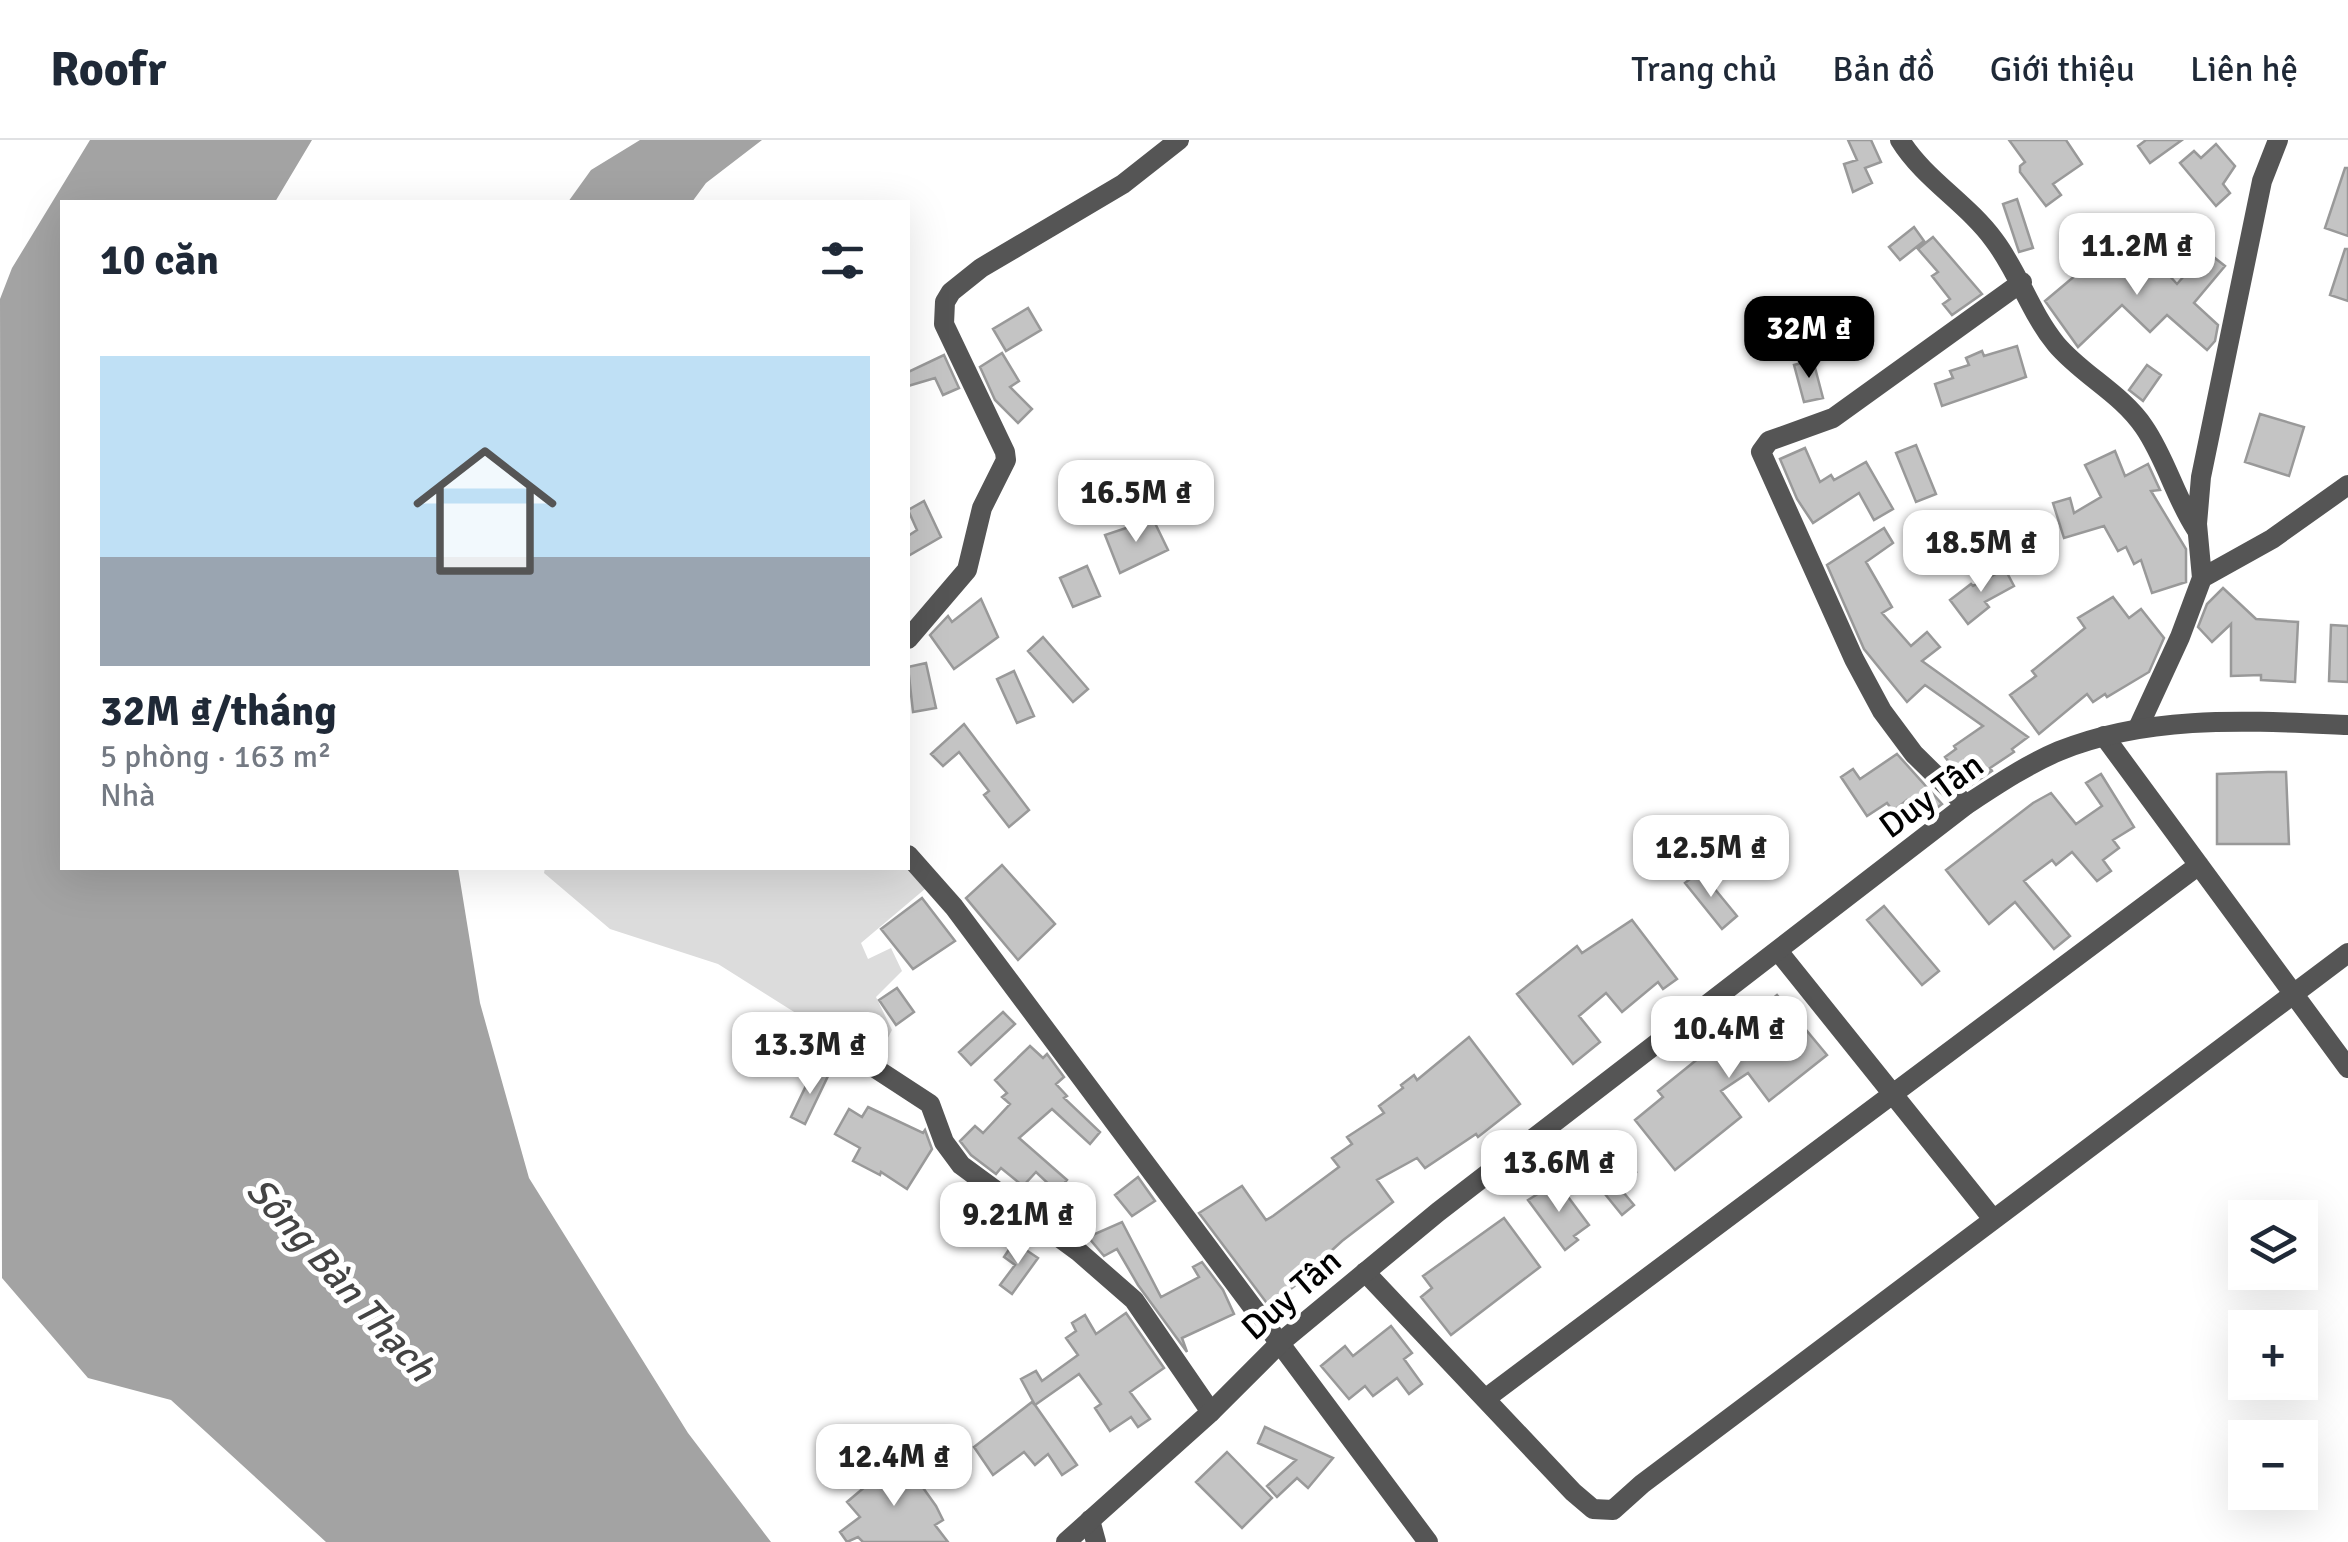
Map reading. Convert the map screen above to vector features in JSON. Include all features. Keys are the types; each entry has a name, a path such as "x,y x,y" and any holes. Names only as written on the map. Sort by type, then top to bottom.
{"street":[{"path":"910,637 966,570 982,508 1006,460 944,324 945,302 951,292 981,268 1123,184 1179,140"},
{"path":"1900,140 1918,164 1994,238 2054,342 2145,428 2198,530"},
{"path":"2138,728 2180,638 2202,578 2198,530 2201,477 2262,181 2278,140"},
{"path":"1966,805 1914,754 1882,711 1854,659 1760,452 1769,441 1833,418 2022,282"},
{"path":"2202,578 2272,539 2348,485"},
{"name":"Duy Tân","path":"1066,1542 1211,1412 1281,1342 1365,1272 1966,805 2058,752 2138,728 2230,720 2348,726"},
{"path":"2104,736 2348,1068"},
{"path":"910,857 954,907 1428,1542"},
{"path":"1485,1399 2199,866"},
{"path":"1778,951 1993,1219"},
{"path":"1365,1272 1593,1509 1612,1510 2292,992 2348,954"},
{"path":"855,1055 930,1104 944,1142 961,1165 1080,1252 1134,1300 1211,1412"},
{"path":"1090,1520 1096,1542"}],"shaded area":[{"path":"910,869 932,883 861,943 868,959 891,948 902,971 876,997 892,1030 877,1059 845,1044 718,964 610,929 544,873"}],"water":[{"name":"Sông Bàn Thạch","path":"90,140 312,140 276,200 60,200 60,870 458,870 480,1003 529,1178 688,1433 771,1542 326,1542 171,1400 88,1378 2,1278 0,299 12,268"},
{"path":"640,140 762,140 706,183 693,200 569,200 591,170"}],"building":[{"path":"1848,140 1871,140 1881,162 1865,168 1872,183 1853,192 1844,164 1857,160"},
{"path":"2009,140 2066,140 2082,164 2053,184 2061,195 2046,206 2020,172 2025,162"},
{"path":"2146,140 2182,140 2150,163 2138,146"},
{"path":"2216,144 2235,166 2223,184 2230,193 2216,206 2180,163 2194,151 2201,158"},
{"path":"2348,168 2348,236 2325,228"},
{"path":"2017,199 2033,248 2019,252 2003,204"},
{"path":"1914,227 1924,241 1900,260 1889,247"},
{"path":"1933,237 1982,294 1952,315 1943,304 1950,299 1932,276 1938,272 1918,249"},
{"path":"2348,249 2348,301 2330,295"},
{"path":"2146,250 2177,284 2206,251 2225,266 2194,303 2218,325 2215,341 2207,350 2167,315 2150,332 2122,305 2078,347 2045,301 2083,269 2089,276 2106,260 2121,274"},
{"path":"1028,308 1041,330 1006,351 993,329"},
{"path":"2017,346 2026,377 1942,406 1935,384 1953,378 1950,371 1969,365 1966,358 1982,351 1984,356"},
{"path":"1002,353 1019,381 1010,387 1032,409 1018,423 995,400 980,367"},
{"path":"944,355 959,388 943,395 935,378 910,385 910,371"},
{"path":"1813,360 1823,398 1804,402 1794,365"},
{"path":"2147,365 2161,375 2143,401 2129,390"},
{"path":"2260,414 2304,427 2289,476 2245,462"},
{"path":"1916,445 1936,494 1916,502 1896,453"},
{"path":"1805,448 1820,482 1831,475 1834,480 1866,462 1893,509 1874,520 1859,493 1813,523 1797,499 1780,459"},
{"path":"2115,451 2125,476 2148,464 2160,490 2151,491 2186,549 2186,582 2152,593 2141,560 2134,564 2126,547 2118,551 2104,526 2064,538 2053,503 2070,498 2074,513 2101,497 2085,465"},
{"path":"924,501 941,537 910,555 910,535 917,530 910,509"},
{"path":"1153,519 1168,550 1120,573 1105,535"},
{"path":"1884,528 1893,543 1866,562 1892,607 1882,613 1911,646 1927,632 1940,647 1922,661 2028,737 1990,768 1992,771 1968,787 1945,757 1983,726 1925,685 1907,702 1864,649 1827,565"},
{"path":"1087,566 1100,596 1073,607 1060,578"},
{"path":"2005,569 2014,586 1985,602 1989,607 1968,624 1950,600 1971,584"},
{"path":"2223,588 2256,619 2298,622 2295,682 2261,680 2261,675 2231,676 2231,624 2212,642 2198,627 2207,604"},
{"path":"2113,597 2129,618 2141,609 2164,638 2149,672 2093,702 2087,694 2039,734 2010,695 2036,676 2032,671 2085,628 2078,618"},
{"path":"981,599 998,637 954,669 930,635 948,616 952,622"},
{"path":"2331,625 2348,626 2348,682 2329,681"},
{"path":"1043,637 1088,689 1073,702 1028,651"},
{"path":"926,663 936,708 913,712 910,667"},
{"path":"1014,671 1034,716 1017,723 997,679"},
{"path":"964,724 1029,810 1009,827 984,795 989,791 959,752 943,766 931,754"},
{"path":"1897,754 1942,804 1922,819 1907,800 1893,811 1887,803 1867,816 1841,777 1853,769 1860,779"},
{"path":"2286,772 2289,844 2217,844 2217,774"},
{"path":"2101,774 2134,827 2113,840 2119,848 2103,860 2111,871 2097,881 2072,852 2056,865 2052,860 2024,881 2070,936 2054,949 2015,902 1989,924 1946,870 2051,793 2076,824 2102,806 2086,783"},
{"path":"1002,865 1055,924 1018,960 966,898"},
{"path":"1700,871 1737,916 1722,929 1685,883"},
{"path":"922,898 955,941 913,969 881,929"},
{"path":"1884,906 1939,971 1922,985 1867,920"},
{"path":"1632,920 1677,979 1663,989 1658,982 1622,1012 1606,993 1579,1016 1600,1042 1573,1064 1517,994 1577,946 1582,953"},
{"path":"897,988 914,1012 896,1025 879,1000"},
{"path":"1777,995 1827,1055 1769,1101 1748,1073 1721,1091 1741,1117 1675,1170 1635,1120 1663,1097 1658,1091"},
{"path":"1003,1012 1015,1024 971,1065 959,1052"},
{"path":"1469,1037 1520,1104 1478,1137 1476,1134 1425,1168 1417,1158 1377,1180 1393,1202 1269,1306 1199,1213 1242,1186 1266,1220 1273,1216 1339,1167 1332,1158 1352,1144 1347,1137 1384,1113 1379,1106 1403,1088 1401,1085 1414,1075 1417,1080"},
{"path":"1030,1046 1043,1058 1047,1054 1064,1077 1056,1084 1067,1096 1064,1098 1100,1132 1090,1144 1052,1109 1019,1138 1067,1180 1057,1192 1036,1172 1023,1186 1001,1168 996,1174 960,1141 975,1126 983,1133 1010,1104 1002,1097 1007,1093 995,1080"},
{"path":"814,1069 828,1076 805,1124 791,1117"},
{"path":"868,1107 923,1133 925,1130 932,1149 907,1189 881,1172 880,1175 853,1161 860,1148 835,1134 849,1109 862,1117"},
{"path":"1592,1152 1603,1166 1620,1152 1636,1172 1618,1186 1634,1205 1622,1215 1579,1162"},
{"path":"1138,1177 1155,1201 1132,1216 1115,1195"},
{"path":"1557,1182 1589,1225 1574,1236 1578,1240 1565,1250 1528,1200"},
{"path":"1504,1218 1540,1267 1451,1335 1421,1297 1432,1288 1423,1276"},
{"path":"1122,1222 1161,1297 1199,1277 1193,1267 1202,1262 1223,1290 1234,1314 1182,1338 1187,1352 1117,1249 1104,1256 1088,1237"},
{"path":"1014,1242 1038,1258 1012,1294 1000,1285 1015,1265 1004,1257"},
{"path":"1126,1313 1164,1368 1130,1392 1150,1419 1138,1427 1131,1417 1110,1431 1095,1408 1101,1404 1079,1374 1035,1405 1021,1379 1036,1371 1042,1381 1078,1355 1066,1338 1076,1331 1072,1323 1085,1315 1096,1334"},
{"path":"1391,1326 1412,1353 1404,1359 1422,1384 1409,1394 1397,1378 1373,1396 1365,1386 1349,1399 1321,1366 1345,1346 1353,1356"},
{"path":"1032,1402 1077,1465 1062,1475 1048,1454 1035,1465 1024,1452 993,1475 974,1447"},
{"path":"1265,1427 1333,1458 1308,1488 1297,1478 1277,1497 1267,1486 1296,1460 1258,1443"},
{"path":"1227,1452 1272,1498 1242,1528 1196,1482"},
{"path":"886,1455 897,1470 906,1464 936,1506 943,1520 935,1525 948,1542 863,1542 858,1537 847,1542 840,1532 860,1517 847,1502 879,1475 872,1465"}]}
